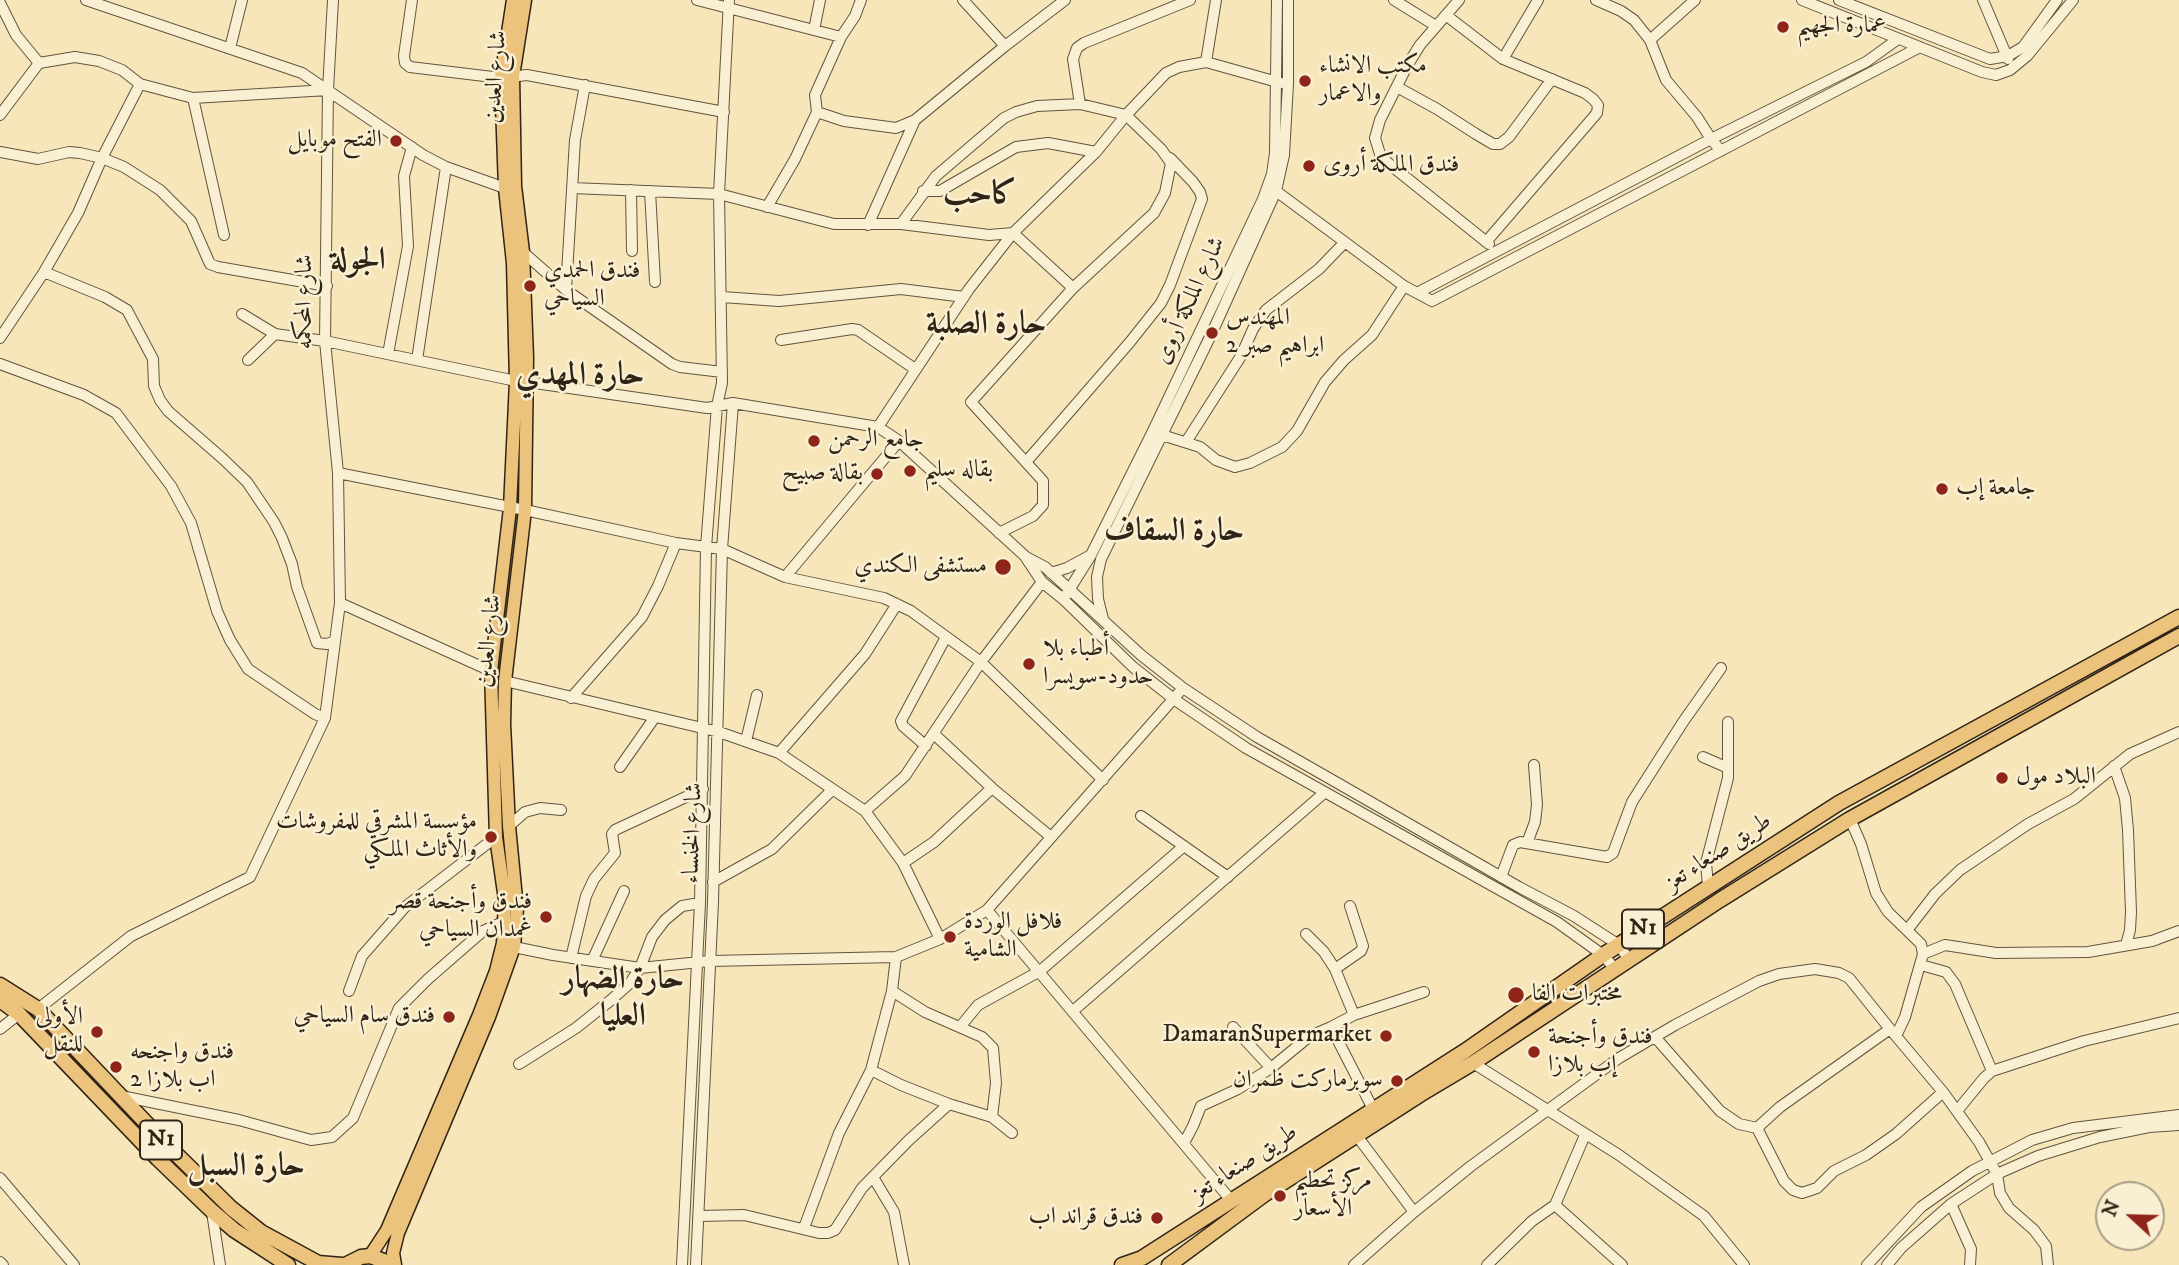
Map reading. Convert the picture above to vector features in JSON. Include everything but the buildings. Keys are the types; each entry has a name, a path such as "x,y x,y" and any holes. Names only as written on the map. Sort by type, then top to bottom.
{"highway":[{"name":"طريق صنعاء تعز","path":"1122,1265 1142,1258 1230,1199 1465,1051 1603,955 1839,803 2179,617"},
{"name":"طريق صنعاء تعز","path":"1169,1265 1265,1194 1850,819 2179,636"},
{"name":"N1","path":"0,985 38,1009 231,1208 261,1232 318,1263 343,1265"},
{"name":"N1","path":"0,1000 19,1014 158,1159 212,1211 233,1230 288,1265"},
{"path":"343,1265 370,1256 389,1265"}],"main road":[{"name":"شارع العدين","path":"370,1256 387,1230 479,1015 496,971 503,943 505,900 496,837 491,671 522,382 513,263 507,77 513,0"},
{"name":"شارع العدين","path":"507,77 525,0"},
{"name":"شارع العدين","path":"395,1265 393,1253 398,1233 489,1017 514,947 517,909 509,826 504,724 505,681 525,510 523,252 510,187"}],"street":[{"path":"86,0 302,73 446,167 510,187"},
{"path":"230,48 242,0"},
{"name":"شارع المحكمه","path":"38,1009 131,936 250,877 325,718 340,603 338,474 325,341 328,90 333,0"},
{"path":"412,0 404,56 405,63 410,67 507,77 527,75 724,112"},
{"path":"697,0 729,4 841,37"},
{"path":"814,30 820,0"},
{"path":"767,207 795,159 817,111 815,95 861,0"},
{"path":"963,0 1005,46"},
{"path":"817,111 844,121 877,127 896,128 915,120 1065,0"},
{"path":"1080,104 1073,59 1077,48 1190,0"},
{"path":"1206,62 1216,0"},
{"name":"شارع الملكة أروى","path":"1096,557 1263,199 1272,174 1275,153 1277,0"},
{"name":"شارع الملكة أروى","path":"1066,594 1096,557 1162,435 1276,191 1284,155 1288,84 1287,0"},
{"path":"1394,0 1436,26"},
{"path":"1459,0 1420,45 1380,120 1375,138 1380,154 1388,163 1507,261"},
{"path":"1503,59 1538,0"},
{"path":"1596,0 1634,20 1650,40 1666,80 1698,117 1721,151"},
{"path":"1650,40 1695,0"},
{"path":"1802,0 1982,72 1997,75 2010,70 2027,56 2073,0"},
{"path":"1839,0 1990,59 2008,56 2023,47 2057,0"},
{"path":"1983,0 2008,56 2010,70"},
{"path":"0,1 16,35 39,63"},
{"name":"شارع الخنساء","path":"682,1265 700,903 706,547 717,406 722,377 719,194 729,4"},
{"path":"1447,16 1503,59 1552,79 1593,99 1598,105 1597,113 1486,242"},
{"path":"1417,293 1711,139 1866,62 1898,39"},
{"path":"1276,191 1404,286 1432,301 1920,47"},
{"path":"1,112 39,63 75,57 122,69 140,84 193,98 328,90"},
{"path":"878,427 964,297 1013,233 1096,152 1166,73 1179,67 1206,62 1288,84"},
{"path":"1397,87 1493,144 1500,144 1552,79"},
{"path":"0,338 44,272 78,214 102,158 140,84"},
{"path":"566,290 575,140 585,85"},
{"path":"193,98 224,235"},
{"path":"901,224 936,176 1004,118 1037,106 1080,104 1126,115 1200,192 1202,200 1161,303 1026,462"},
{"path":"868,225 915,120"},
{"path":"923,191 940,191 1016,147 1048,143 1096,152"},
{"path":"388,354 408,246 404,176 412,147"},
{"path":"0,152 38,159 69,152 102,158 124,167 160,190 191,221 210,264 327,286"},
{"path":"999,533 1032,516 1044,503 1041,496 1043,481 971,402 1073,288 1160,205 1171,163 1168,157"},
{"path":"417,360 446,167"},
{"path":"572,188 719,194 834,224 901,224 989,235 1013,233 1073,288"},
{"path":"631,190 632,251"},
{"path":"650,191 655,282"},
{"path":"1186,442 1241,356 1253,329 1266,310 1319,269 1346,242"},
{"path":"523,252 566,290 672,364 722,377 733,403"},
{"path":"44,272 105,297 127,310 153,359 154,386 160,400 167,411 247,482 282,538 317,643 335,641"},
{"path":"1162,435 1186,442 1234,467 1250,463 1282,447 1297,431 1325,383 1344,360 1372,335 1404,286"},
{"path":"722,297 779,301 901,289 964,297"},
{"path":"242,314 275,334 325,341 522,382 707,408 733,403 878,427 899,441 1026,557 1051,573 1066,594 1133,667 1175,700 1246,748 1574,933 1603,955 1615,969"},
{"path":"780,340 858,330 915,369"},
{"path":"248,360 275,334"},
{"path":"0,364 84,395 116,413 170,485 191,523 217,611 230,640 248,669 314,715 325,718"},
{"name":"شارع الخنساء","path":"696,1265 719,732 722,549 733,403"},
{"path":"785,577 899,441"},
{"path":"338,474 525,510 676,543 722,549 785,577 884,598 911,611 981,662 1103,780"},
{"path":"571,698 642,617 676,543"},
{"path":"1026,557 1042,582 1066,594 1103,621 1183,688 1268,743 1574,916 1619,945 1629,960"},
{"path":"1051,573 1096,557 1098,599 1103,621"},
{"path":"864,811 905,776 981,662 1042,582"},
{"path":"340,603 491,671"},
{"path":"779,753 865,654 897,604"},
{"path":"926,746 903,726 901,721 946,637"},
{"path":"1501,877 1513,845 1520,842 1607,857 1613,853 1632,802 1721,668"},
{"path":"505,681 705,728 779,753 864,811 903,863 940,939"},
{"path":"514,947 640,968 710,961 896,957 940,939 987,910 1183,688"},
{"path":"746,741 757,695"},
{"path":"620,767 656,717"},
{"path":"1708,886 1706,863 1728,778 1728,722"},
{"path":"1908,929 1935,894 1960,870 2028,824 2074,799 2130,754 2179,732"},
{"path":"934,734 992,788 1051,837"},
{"path":"1703,757 1726,767"},
{"path":"1527,843 1535,822 1537,805 1534,765"},
{"path":"2114,766 2125,798 2128,830 2131,912 2126,945"},
{"path":"903,863 934,842 992,788"},
{"path":"571,958 586,896 594,879 615,853 612,834 614,830 703,789"},
{"path":"713,882 772,849 832,790"},
{"path":"1073,1011 1324,793"},
{"path":"509,826 525,812 540,808 561,810"},
{"path":"1141,816 1228,877"},
{"path":"1757,1128 1780,1107 1893,1032 1905,1017 1921,965 1921,944 1888,912 1875,893 1861,844 1850,819"},
{"path":"348,992 362,956 405,907 496,837"},
{"path":"960,1027 978,1005 1040,971 1184,846"},
{"path":"592,961 624,891"},
{"path":"519,1064 576,1028 630,983 640,968 652,937 665,920 682,906 700,903"},
{"path":"1335,968 1361,951 1363,946 1350,906"},
{"path":"987,910 1230,1199"},
{"path":"120,1096 239,1119 311,1140 332,1137 353,1118 399,1008 483,932 503,922"},
{"path":"1923,954 1945,945 1996,953 2088,952 2152,941 2179,931"},
{"path":"1306,934 1335,968 1354,1015"},
{"path":"804,1228 839,1133 871,1070 892,991 896,957"},
{"path":"1921,965 1945,972 1955,984 1992,1071"},
{"path":"1354,1265 1414,1212 1619,1058 1759,981 1815,969 1839,973 1849,978 1943,1092 1991,1162 1997,1174 2000,1193 2009,1208 2034,1230 2046,1246 2049,1265"},
{"path":"892,991 925,1012 982,1037 993,1048 996,1083 992,1117"},
{"path":"1184,1143 1201,1106 1238,1089 1271,1068 1310,1036 1354,1015 1424,992"},
{"path":"0,1029 19,1014"},
{"path":"1957,1111 1992,1071 2084,1041 2179,1018"},
{"path":"1233,1027 1271,1068"},
{"path":"1331,1027 1373,1110"},
{"path":"1655,1037 1720,1111 1739,1124 1757,1128"},
{"path":"1473,1063 1619,1155 1704,1216 1744,1265"},
{"path":"871,1070 949,1104 992,1117 1012,1133"},
{"path":"1757,1128 1784,1181 1793,1190 1802,1193 1816,1188 1834,1171 1866,1155 1886,1141 1943,1092"},
{"path":"699,1216 744,1215 819,1233 835,1230 862,1188 949,1104"},
{"path":"1867,1265 1921,1207 1972,1171 2032,1140 2073,1128 2179,1115"},
{"path":"1887,1265 1901,1248 1951,1204 1997,1174 2038,1156 2100,1138 2179,1125"},
{"path":"1487,1265 1532,1221 1555,1205 1585,1135"},
{"path":"1357,1136 1414,1212"},
{"path":"873,1177 894,1212 904,1265"},
{"path":"0,1178 74,1265"},
{"path":"1951,1204 1971,1249 1970,1265"},
{"path":"1555,1205 1616,1263"},
{"path":"212,1211 220,1265"}],"place":[{"name":"عمارة الجهيم","path":"1783,27"},
{"name":"مكتب الانشاء والاعمار","path":"1305,81"},
{"name":"الفتح موبايل","path":"396,141"},
{"name":"فندق الملكة أروى","path":"1309,166"},
{"name":"فندق الحمدي السياحي","path":"530,286"},
{"name":"المهندس ابراهيم صبر 2","path":"1212,333"},
{"name":"جامع الرحمن","path":"814,441"},
{"name":"بقاله سليم","path":"910,471"},
{"name":"بقالة صبيح","path":"877,474"},
{"name":"جامعة إب","path":"1942,489"},
{"name":"مستشفى الكندي","path":"1003,567"},
{"name":"أطباء بلا حدود-سويسرا","path":"1029,664"},
{"name":"البلاد مول","path":"2002,778"},
{"name":"مؤسسة المشرقي للمفروشات والأثاث الملكي","path":"491,837"},
{"name":"فندق وأجنحة قصر غمدان السياحي","path":"546,917"},
{"name":"فلافل الوردة الشامية","path":"950,937"},
{"name":"مختبرات الفا","path":"1516,995"},
{"name":"فندق سام السياحي","path":"449,1017"},
{"name":"الأولى للنقل","path":"97,1032"},
{"name":"DamaranSupermarket","path":"1386,1036"},
{"name":"فندق وأجنحة إب بلازا","path":"1534,1052"},
{"name":"فندق واجنحه اب بلازا 2","path":"116,1067"},
{"name":"سوبرماركت ظمران","path":"1397,1081"},
{"name":"مركز تحطيم الأسعار","path":"1280,1196"},
{"name":"فندق قراند اب","path":"1157,1218"}],"district":[{"name":"كاحب","path":"980,196"},
{"name":"الجولة","path":"358,262"},
{"name":"حارة الصلبة","path":"986,326"},
{"name":"حارة المهدي","path":"580,377"},
{"name":"حارة السقاف","path":"1174,533"},
{"name":"حارة الضهار العليا","path":"623,1000"},
{"name":"حارة السبل","path":"246,1168"}]}
